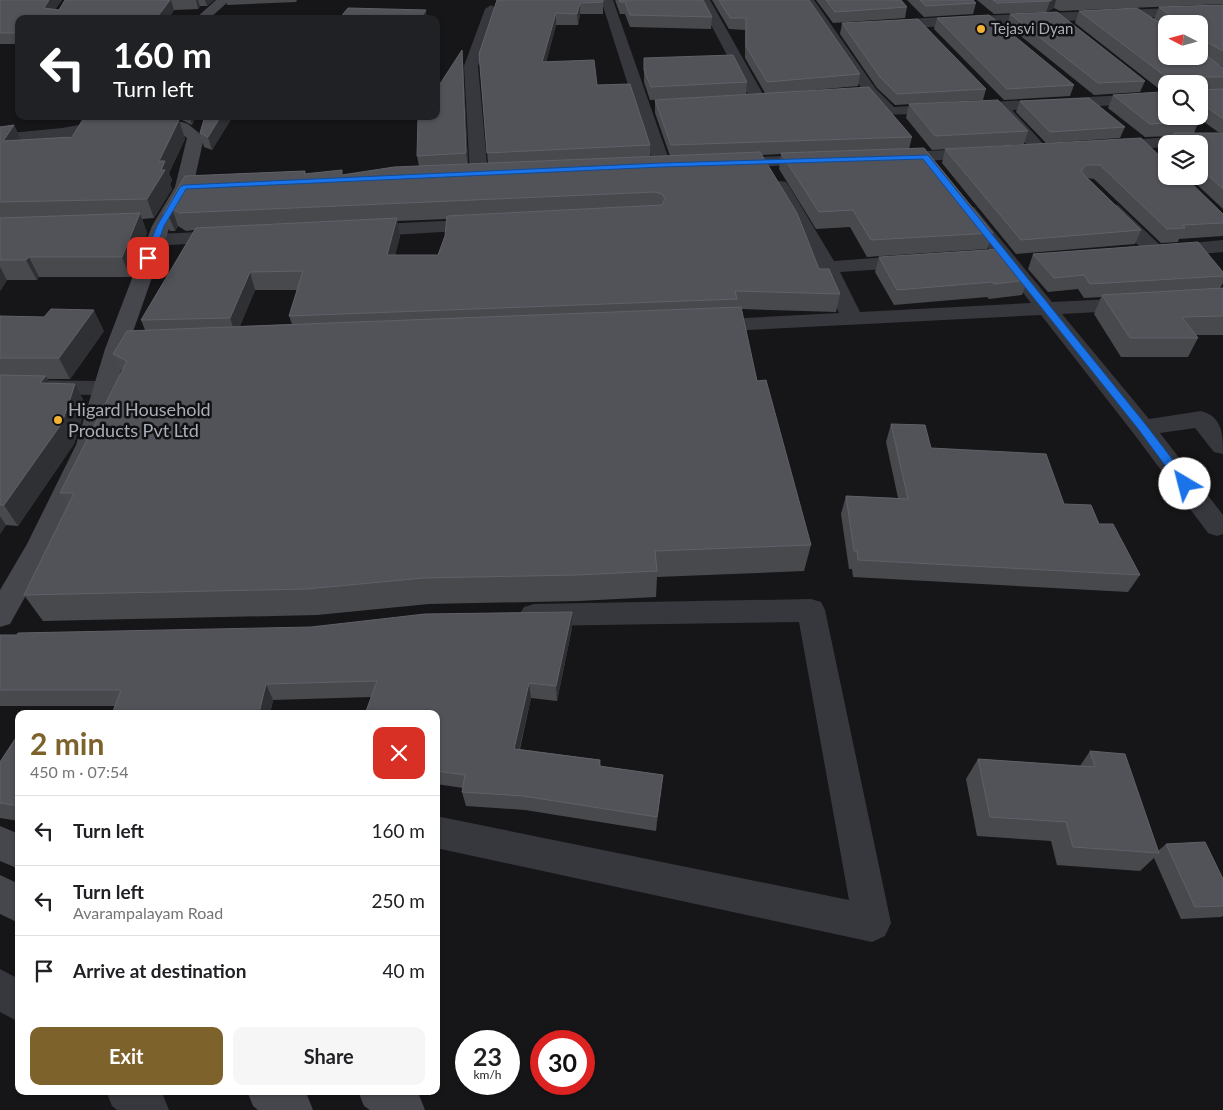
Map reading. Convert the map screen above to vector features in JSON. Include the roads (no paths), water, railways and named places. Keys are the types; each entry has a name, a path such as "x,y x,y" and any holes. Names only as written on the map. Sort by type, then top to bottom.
{"street":[{"path":"206,15 224,0"},
{"path":"607,0 641,107 662,165"},
{"path":"704,0 759,101"},
{"path":"808,0 871,92 902,127"},
{"path":"1188,0 1223,22"},
{"path":"974,6 1004,32"},
{"path":"1044,6 1074,30"},
{"path":"479,175 471,66 491,9"},
{"path":"874,25 1223,10"},
{"path":"908,11 933,36"},
{"path":"1136,14 1151,25"},
{"path":"827,29 846,27"},
{"path":"1143,86 1158,96"},
{"path":"1075,90 1111,120"},
{"path":"852,94 871,92"},
{"path":"986,92 1041,150"},
{"path":"720,103 778,100"},
{"path":"890,112 1158,100"},
{"path":"641,107 661,106"},
{"path":"0,139 62,133 104,120 182,127 196,137 194,187 152,231 125,349 103,388 88,445 40,545 7,629"},
{"path":"1196,125 1219,140"},
{"path":"1126,132 1153,156"},
{"path":"1091,147 1219,140"},
{"path":"913,142 937,172"},
{"path":"1022,151 1061,149"},
{"path":"878,158 993,153"},
{"path":"709,163 831,160"},
{"path":"765,162 828,267 853,320"},
{"path":"614,167 680,164"},
{"path":"459,175 498,174"},
{"path":"955,195 999,258 1046,310 1143,428 1217,526"},
{"path":"1101,197 1156,252"},
{"path":"345,231 504,224"},
{"path":"152,231 245,236"},
{"path":"1126,254 1223,246"},
{"path":"999,258 1028,260"},
{"path":"828,267 936,260"},
{"path":"685,327 853,320 1154,303"},
{"path":"0,387 103,388"},
{"path":"1143,428 1201,419 1223,446"},
{"path":"440,833 872,923 811,610 508,615"},
{"path":"0,843 15,850"},
{"path":"0,894 15,903"},
{"path":"0,989 15,999"},
{"path":"131,1095 148,1110"},
{"path":"273,1095 292,1110"},
{"path":"384,1095 404,1110"}],"place":[{"name":"Tejasvi Dyan","path":"981,29"},
{"name":"Higard Household Products Pvt Ltd","path":"58,420"}]}
